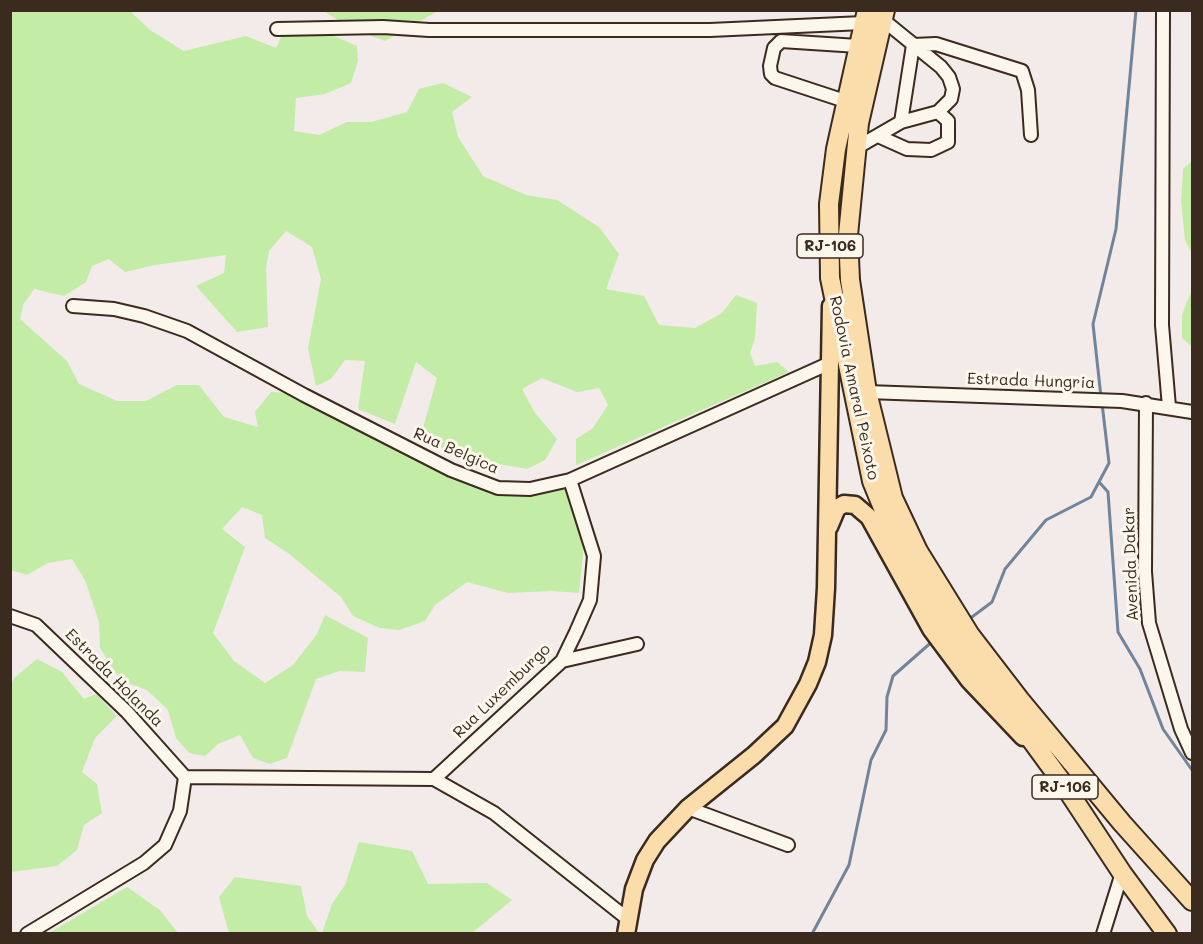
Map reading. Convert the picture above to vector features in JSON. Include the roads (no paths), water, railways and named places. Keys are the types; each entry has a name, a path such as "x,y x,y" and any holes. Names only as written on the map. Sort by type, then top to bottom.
{"highway":[{"name":"Rodovia Amaral Peixoto","path":"874,16 858,45 845,101 830,204 830,278 872,481 894,535 945,624 1042,755 1150,913 1167,933"},
{"name":"Rodovia Amaral Peixoto","path":"874,16 856,148 848,235 850,280 867,392 893,498 918,551 945,624"},
{"name":"Rodovia Amaral Peixoto","path":"958,642 1027,709 1192,901"},
{"path":"1166,873 1178,894 1192,910"},
{"path":"1150,913 1173,933"}],"main road":[{"path":"627,927 634,889 645,860 657,841 688,808 785,726 808,684 823,635 830,278"},
{"path":"826,536 835,512 841,505 855,505 865,512 945,624"}],"street":[{"path":"1163,10 1162,325 1169,407"},
{"path":"277,29 383,27 429,30 710,30 874,16 914,45 949,77 953,89 951,99 938,112 901,122 856,148"},
{"path":"845,101 775,78 770,66 774,48 781,41 858,45"},
{"path":"914,45 936,44 1022,70 1028,90 1031,135"},
{"path":"901,122 914,45"},
{"path":"878,136 907,149 931,150 948,142 948,121 938,112"},
{"name":"Rua Belgica","path":"73,306 114,309 144,316 187,331 304,395 480,482 498,488 530,489 570,480 830,363"},
{"name":"Estrada Hungria","path":"867,392 1093,399 1146,403 1192,412"},
{"name":"Avenida Dakar","path":"1146,403 1145,572 1149,623 1181,729 1192,753"},
{"name":"Rua Luxemburgo","path":"434,779 562,661 590,600 594,581 594,556 570,480"},
{"name":"Estrada Holanda","path":"10,616 36,625 127,712 186,777"},
{"path":"562,661 637,644"},
{"path":"27,933 144,863 165,845 180,812 186,777 434,779 494,813 627,927"},
{"path":"688,808 788,845"},
{"path":"1103,933 1122,873"}],"waterway":[{"path":"1101,397 1093,324 1116,229 1136,10"},
{"path":"968,620 992,602 1005,569 1046,520 1091,497 1109,463 1102,403"},
{"path":"1100,483 1108,492 1118,632 1140,669 1163,729 1192,770"},
{"path":"812,934 849,865 871,760 886,730 887,697 893,676 934,640"}]}
